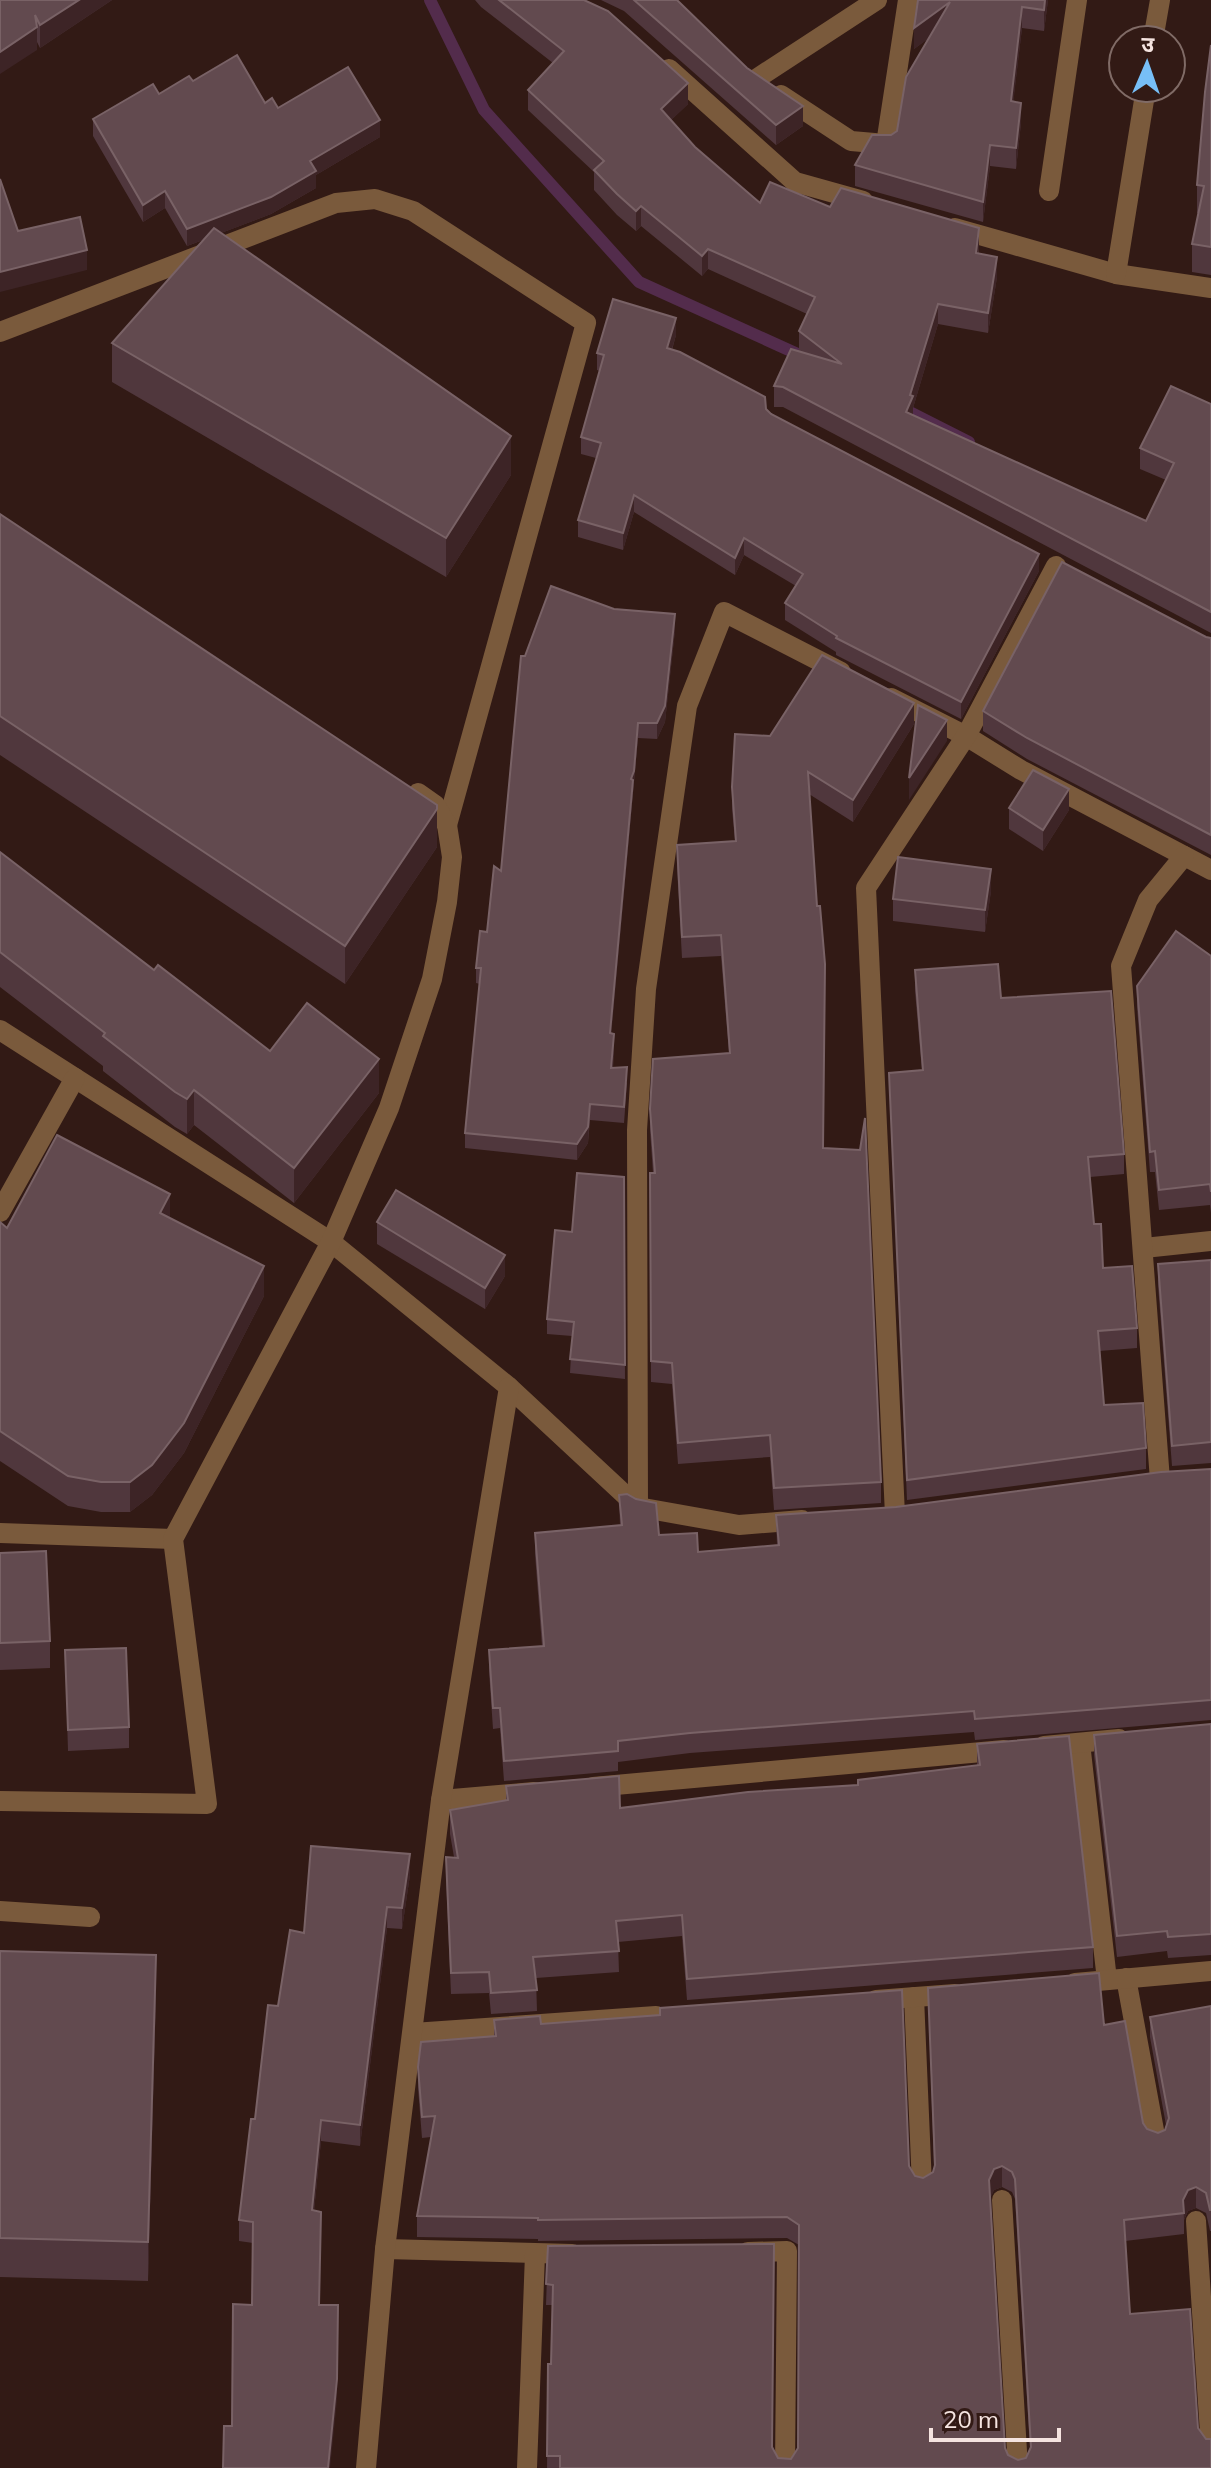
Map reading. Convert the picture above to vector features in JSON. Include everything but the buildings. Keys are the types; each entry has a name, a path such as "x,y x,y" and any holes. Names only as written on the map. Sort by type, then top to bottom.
{"street":[{"path":"877,0 750,74 851,141 886,144 908,0"},
{"path":"1049,191 1077,0"},
{"path":"1156,24 1160,0"},
{"path":"649,51 795,182 887,208"},
{"path":"1116,274 1143,104"},
{"path":"0,332 336,203 375,199 413,211 586,323 447,825"},
{"path":"933,221 1116,274 1211,288"},
{"path":"895,1515 866,888 966,736 1056,566"},
{"path":"638,1507 637,1130 646,989 687,706 724,612 966,736 1021,770 1211,870"},
{"path":"0,1801 207,1804 173,1539 331,1242 389,1108 432,979 452,857 447,825 435,805 401,782"},
{"path":"1184,856 1148,900 1121,966 1144,1248 1152,1481 1185,1479"},
{"path":"0,1030 331,1242 509,1387 638,1507 739,1525 816,1520"},
{"path":"0,1212 75,1078"},
{"path":"1144,1248 1211,1241"},
{"path":"366,2468 385,2249 441,1800 509,1387"},
{"path":"0,1533 173,1539"},
{"path":"441,1800 1141,1738"},
{"path":"1080,1743 1117,1979 1156,2141"},
{"path":"0,1911 90,1917"},
{"path":"1048,1985 1211,1971"},
{"path":"851,2002 973,1992"},
{"path":"914,1997 922,2186"},
{"path":"413,2033 679,2014"},
{"path":"1002,2200 1018,2468"},
{"path":"1196,2221 1211,2448"},
{"path":"385,2249 598,2253"},
{"path":"724,2252 787,2251 785,2468"},
{"path":"527,2468 535,2254"}],"waterway":[{"path":"430,0 484,110 639,282 802,356"},
{"path":"900,407 969,442"}]}
